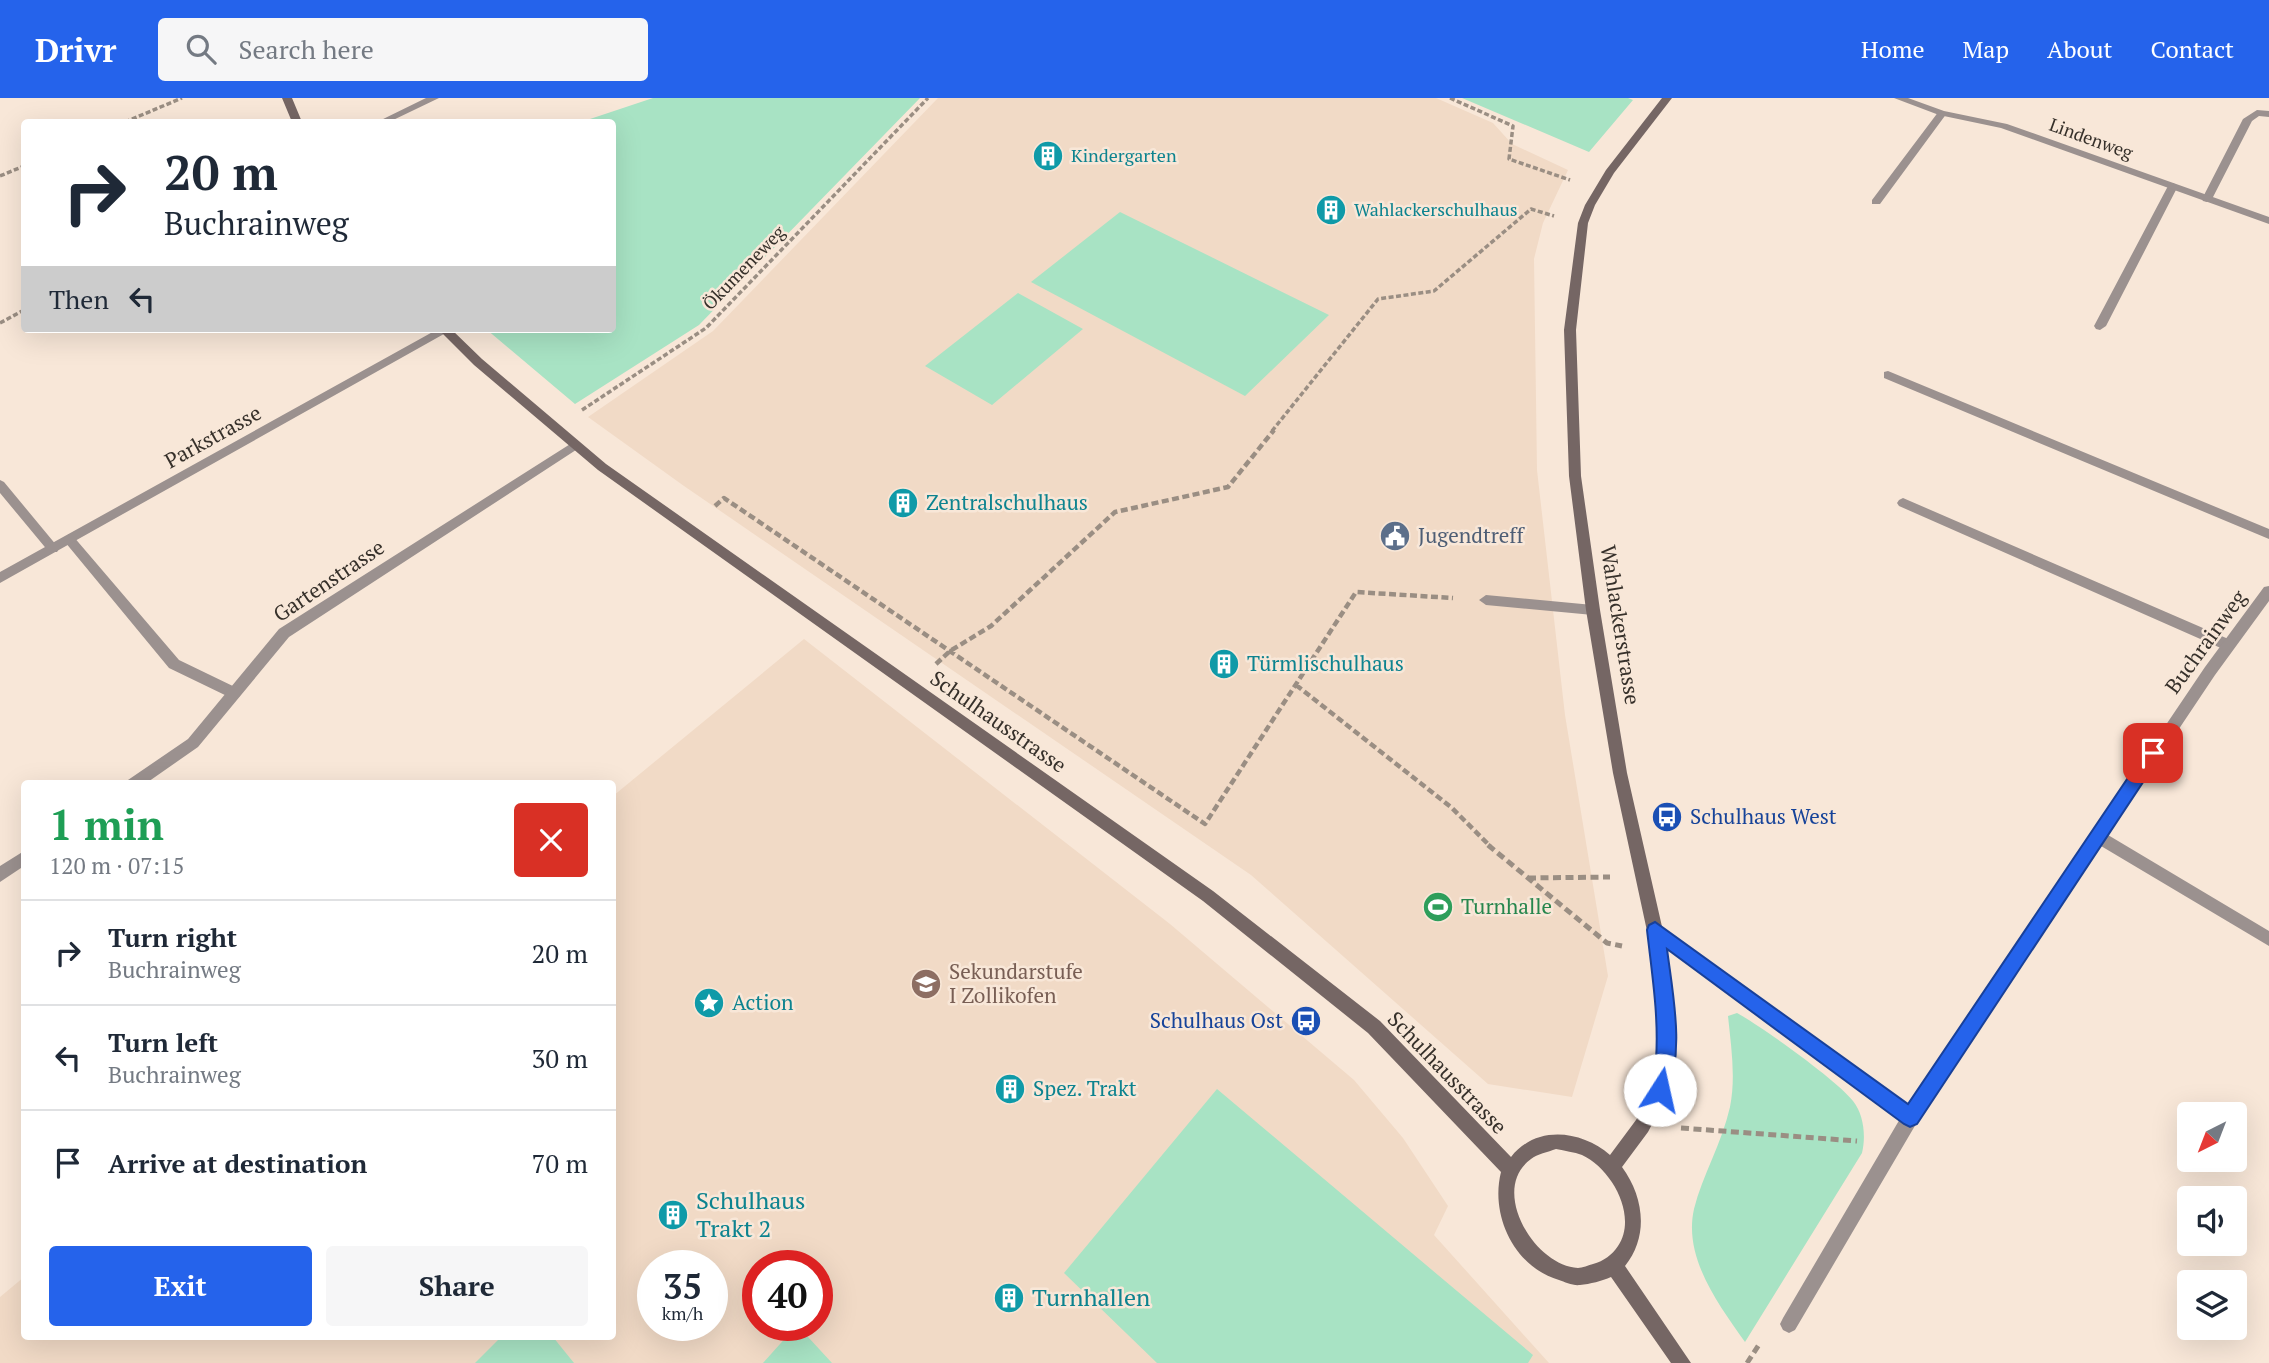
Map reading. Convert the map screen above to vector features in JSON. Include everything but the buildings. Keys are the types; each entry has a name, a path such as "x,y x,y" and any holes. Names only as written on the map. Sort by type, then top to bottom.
{"street":[{"path":"287,98 295,119"},
{"path":"388,119 434,98"},
{"name":"Wahlackerstrasse","path":"1612,1166 1657,1099 1666,1062 1666,1012 1659,952 1620,773 1593,610 1575,476 1570,330 1583,223 1598,189 1667,98"},
{"name":"Lindenweg","path":"1899,98 1942,113 2004,126 2269,221"},
{"path":"1876,202 1942,113"},
{"path":"2207,199 2248,120 2257,113 2269,114"},
{"path":"2100,326 2173,187"},
{"name":"Parkstrasse","path":"0,578 440,333"},
{"name":"Schulhausstrasse","path":"448,333 575,445 687,528 1208,896 1374,1027 1510,1169"},
{"path":"1888,375 2269,534"},
{"name":"Gartenstrasse","path":"139,780 193,743 284,633 575,445"},
{"path":"0,485 53,548"},
{"path":"1903,503 2228,645"},
{"path":"69,539 174,664 234,693"},
{"name":"Buchrainweg","path":"1789,1324 1910,1118 2097,836 2228,645 2263,610 2269,591"},
{"path":"1486,600 1593,610"},
{"path":"2097,836 2269,939"},
{"path":"0,875 21,860"},
{"path":"1655,930 1910,1118"},
{"path":"1556,1141 1576,1144 1595,1153 1612,1166 1626,1186 1633,1208 1634,1230 1627,1250 1614,1265 1597,1274 1578,1276 1558,1271 1539,1261 1522,1246 1511,1227 1505,1207 1505,1186 1510,1169 1522,1154 1538,1144 1556,1141"},
{"path":"1614,1265 1682,1363"}],"path":[{"path":"132,119 182,98"},
{"name":"Ökumeneweg","path":"555,427 706,328 928,98"},
{"path":"1450,98 1513,126 1509,159 1598,189"},
{"path":"0,176 21,167"},
{"path":"912,686 950,651 991,626 1115,512 1228,487 1378,299 1434,291 1531,209 1560,217"},
{"path":"0,323 21,312"},
{"path":"687,528 724,498 1205,824 1356,592 1486,600"},
{"path":"1296,685 1452,808 1482,840 1607,943 1659,952"},
{"path":"1527,878 1642,877"},
{"path":"1642,1125 1895,1144"}],"shaded area":[{"path":"938,98 1436,98 1493,123 1512,144 1568,170 1543,223 1534,259 1537,470 1565,715 1608,976 1572,1097 1488,1084 1251,875 684,486 588,417 713,331"},
{"name":"Sekundarstufe I Zollikofen","path":"804,639 1170,924 1354,1080 1403,1138 1448,1206 1434,1235 1549,1363 0,1363 0,1297 21,1280 21,1340 616,1340 616,794"}],"green space":[{"path":"653,98 920,98 699,325 575,404 491,333 616,333 616,119 590,119"},
{"path":"1462,98 1628,98 1633,100 1589,152"},
{"path":"1120,212 1329,315 1245,396 1031,282"},
{"path":"1018,293 1083,329 992,405 925,366"},
{"path":"1737,1013 1798,1054 1845,1092 1860,1113 1864,1133 1862,1153 1745,1342 1715,1297 1698,1263 1692,1227 1694,1209 1730,1107 1733,1073 1728,1016"},
{"path":"1217,1089 1533,1355 1528,1363 1157,1363 1064,1273"},
{"path":"498,1340 555,1340 574,1363 475,1363"},
{"path":"783,1341 812,1341 832,1363 763,1363"}],"place":[{"name":"Kindergarten","path":"1048,156"},
{"name":"Wahlackerschulhaus","path":"1331,210"},
{"name":"Zentralschulhaus","path":"903,503"},
{"name":"Jugendtreff","path":"1395,536"},
{"name":"Türmlischulhaus","path":"1224,664"},
{"name":"Schulhaus West","path":"1667,817"},
{"name":"Turnhalle","path":"1438,907"},
{"name":"Sekundarstufe I Zollikofen","path":"926,984"},
{"name":"Action","path":"709,1003"},
{"name":"Schulhaus Ost","path":"1306,1021"},
{"name":"Spez. Trakt","path":"1010,1089"},
{"name":"Schulhaus Trakt 2","path":"673,1215"},
{"name":"Turnhallen","path":"1009,1298"}],"route":[{"path":"1660,1090 1666,1062 1666,1012 1655,930 1910,1118 2153,753"}]}
